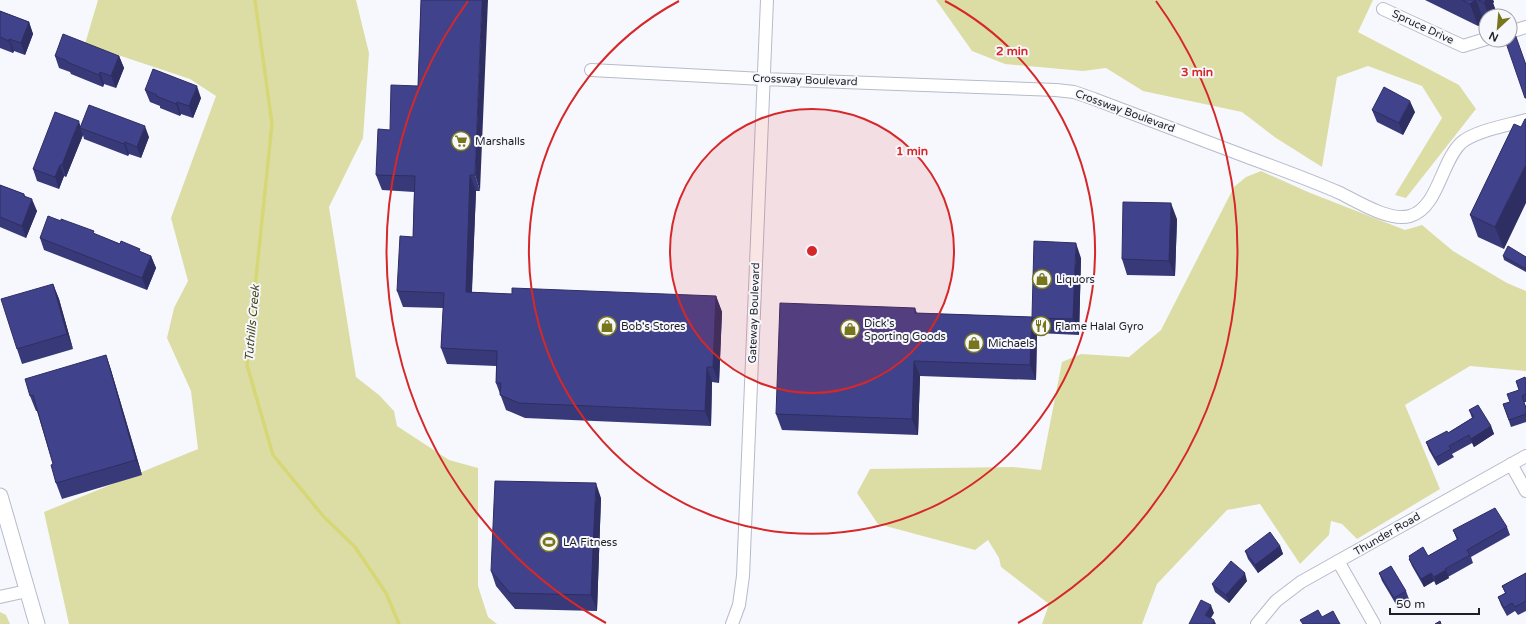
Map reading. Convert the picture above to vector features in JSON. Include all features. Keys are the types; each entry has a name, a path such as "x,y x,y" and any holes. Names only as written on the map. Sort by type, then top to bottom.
{"main road":[{"path":"0,496 37,624"}],"street":[{"name":"Gateway Boulevard","path":"732,624 742,590 744,570 767,0"},
{"name":"Spruce Drive","path":"1383,9 1463,46 1478,41"},
{"name":"Crossway Boulevard","path":"591,70 763,79 1033,88 1074,92 1310,179 1380,212 1397,218 1416,214 1427,204 1461,143 1476,134 1526,120"},
{"name":"Thunder Road","path":"1257,624 1276,601 1301,582 1526,456"},
{"path":"1511,464 1526,491"},
{"path":"1338,561 1374,624"},
{"path":"0,597 27,592"}],"green space":[{"path":"98,0 356,0 369,53 363,138 329,207 356,377 379,395 394,411 397,426 449,460 478,468 478,586 488,617 497,624 69,624 44,512 198,449 191,391 167,338 174,308 188,281 171,218 216,96 190,79 85,44"},
{"path":"936,0 1373,0 1358,32 1459,85 1476,109 1406,198 1395,195 1442,118 1422,86 1368,66 1337,77 1322,167 1276,138 1242,112 1143,91 1106,68 1083,71 1005,64 972,51"},
{"path":"1261,171 1308,192 1405,230 1422,225 1453,251 1507,283 1526,291 1526,371 1470,366 1405,405 1440,489 1357,539 1342,524 1331,521 1329,535 1300,564 1260,504 1227,510 1157,584 1142,624 1042,624 1049,604 1001,567 999,558 988,540 975,550 878,524 857,493 870,469 1013,467 1041,470 1062,362 1081,354 1129,357 1161,330 1234,187 1246,177"},
{"path":"0,612 6,615 10,624 0,624"}],"building":[{"path":"421,0 482,0 475,175 470,175 466,292 512,294 512,288 716,296 713,367 707,367 705,411 519,403 500,395 501,383 496,383 497,351 441,348 444,293 397,291 400,236 413,237 415,176 376,175 378,129 390,130 391,85 418,86"},
{"path":"1462,0 1475,0 1470,4"},
{"path":"1478,0 1486,0 1484,3"},
{"path":"0,11 29,22 21,43 9,39 9,41 0,37"},
{"path":"63,34 119,56 111,76 100,72 99,75 55,56"},
{"path":"1518,42 1526,65 1525,98 1508,48 1518,48"},
{"path":"153,69 197,86 189,106 177,102 176,104 145,90"},
{"path":"1384,87 1410,101 1399,123 1372,110"},
{"path":"89,105 145,126 137,147 125,142 124,144 80,128"},
{"path":"55,112 79,121 62,165 60,165 55,177 33,169"},
{"path":"1525,119 1526,164 1495,227 1470,215 1514,124 1521,127"},
{"path":"0,185 24,194 24,196 32,199 22,226 0,217"},
{"path":"1123,202 1171,203 1169,261 1122,259"},
{"path":"48,216 94,231 93,233 120,244 121,241 140,249 139,251 151,256 142,278 40,238"},
{"path":"1034,241 1076,243 1073,319 1032,318 1030,365 914,361 912,419 776,414 780,303 915,308 915,313 1032,317"},
{"path":"1508,246 1526,257 1526,269 1503,256"},
{"path":"53,284 67,334 17,349 1,299"},
{"path":"106,355 136,460 56,483 51,465 53,464 33,395 30,396 25,379"},
{"path":"1525,377 1526,394 1522,396 1526,408 1526,414 1509,420 1503,404 1510,402 1507,394 1519,390 1516,381"},
{"path":"1478,405 1491,426 1471,439 1469,435 1449,446 1451,449 1435,458 1426,442 1447,431 1448,433 1474,417 1469,410"},
{"name":"LA Fitness","path":"495,481 596,483 591,595 510,593 491,571"},
{"path":"1495,508 1507,527 1467,550 1470,555 1445,569 1446,570 1434,577 1431,573 1421,579 1409,559 1409,556 1423,547 1428,556 1458,539 1453,530"},
{"path":"1270,532 1280,546 1255,565 1245,551"},
{"path":"1231,561 1245,573 1226,595 1212,584"},
{"path":"1391,566 1406,591 1394,598 1379,573"},
{"path":"1526,573 1526,601 1515,607 1512,603 1504,608 1498,597 1506,593 1502,586"},
{"path":"1201,600 1211,605 1205,615 1214,620 1212,624 1189,624"},
{"path":"1318,610 1322,617 1333,611 1340,624 1303,624 1300,620"}],"waterway":[{"name":"Tuthills Creek","path":"255,0 272,124 247,365 273,455 324,517 355,547 386,593 399,624"}],"place":[{"name":"Marshalls","path":"461,141"},
{"name":"Liquors","path":"1042,279"},
{"name":"Bob's Stores","path":"607,326"},
{"name":"Flame Halal Gyro","path":"1041,326"},
{"name":"Dick's Sporting Goods","path":"850,329"},
{"name":"Michaels","path":"974,343"},
{"name":"LA Fitness","path":"549,542"}]}
